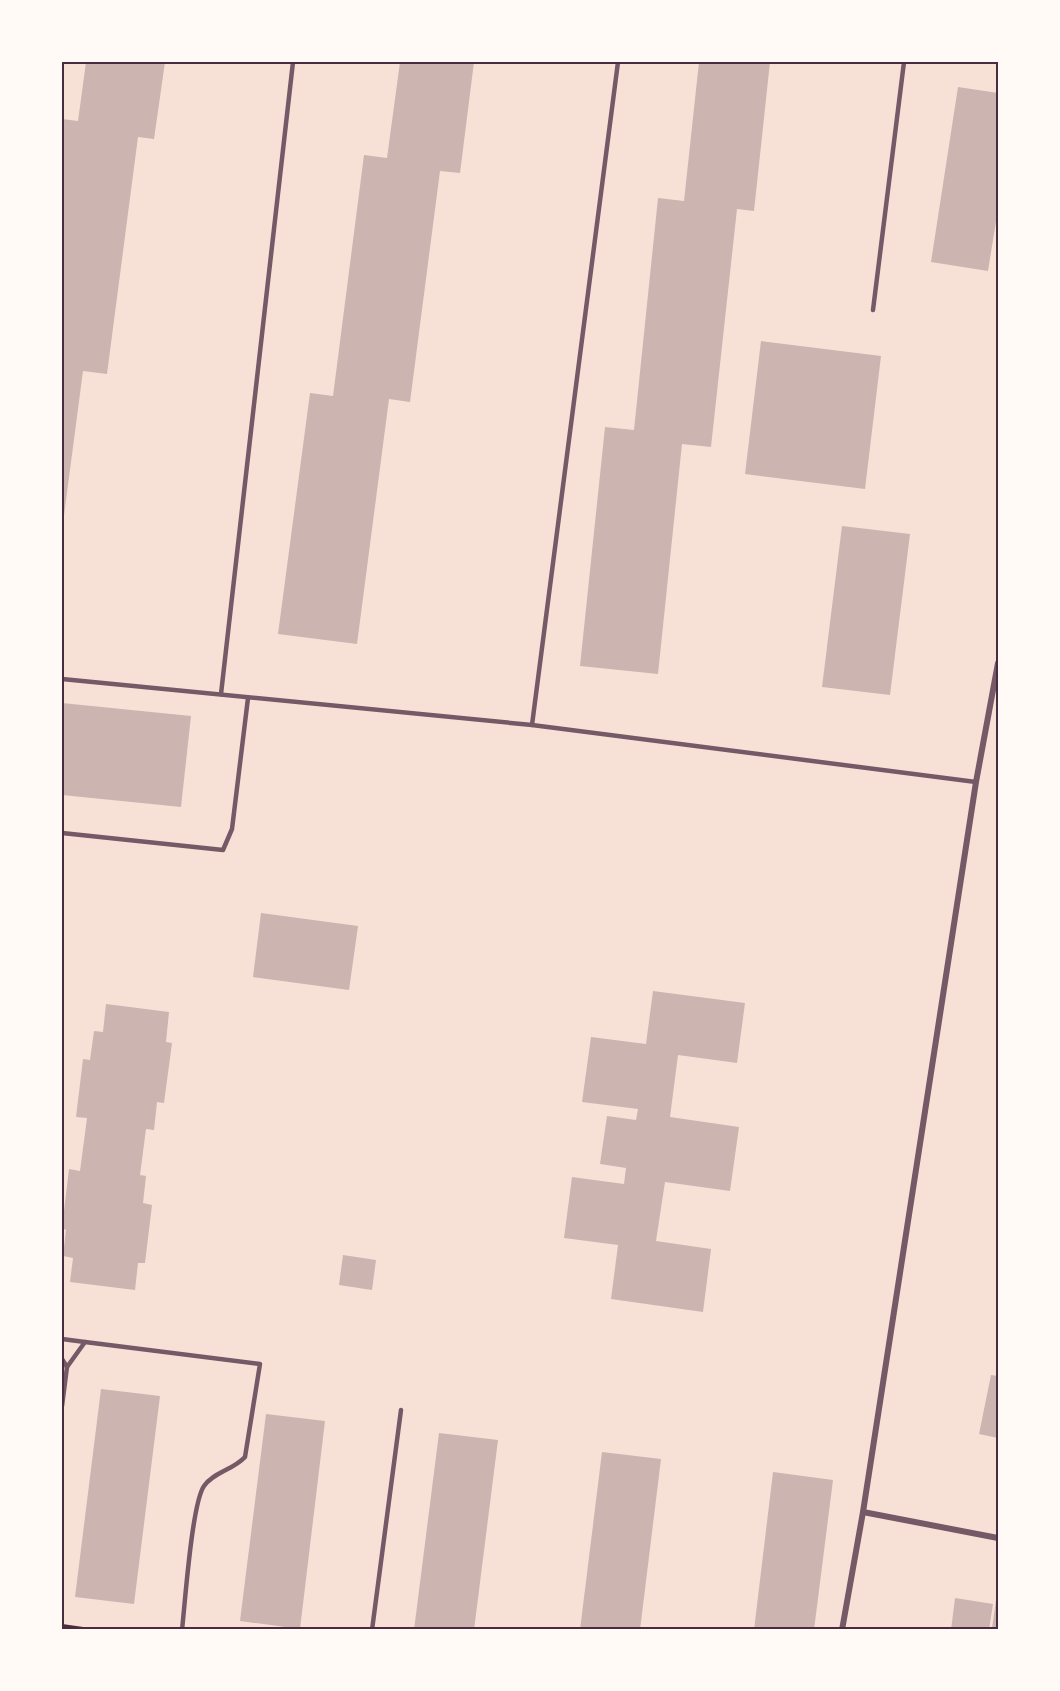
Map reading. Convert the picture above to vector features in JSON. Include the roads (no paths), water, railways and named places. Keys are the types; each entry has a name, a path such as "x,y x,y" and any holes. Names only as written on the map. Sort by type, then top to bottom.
{"street":[{"path":"842,1629 863,1512 975,782 999,663"},
{"path":"863,1512 999,1538"}],"lane":[{"path":"221,694 293,62"},
{"path":"532,725 618,62"},
{"path":"873,310 904,62"},
{"path":"62,680 532,725 975,782"},
{"path":"62,833 223,850 232,829 248,698"},
{"path":"62,1339 260,1364 245,1457 238,1465 211,1478 198,1499 182,1629"},
{"path":"62,1406 67,1367 85,1342"},
{"path":"62,1359 67,1367"},
{"path":"372,1629 401,1410"}]}
